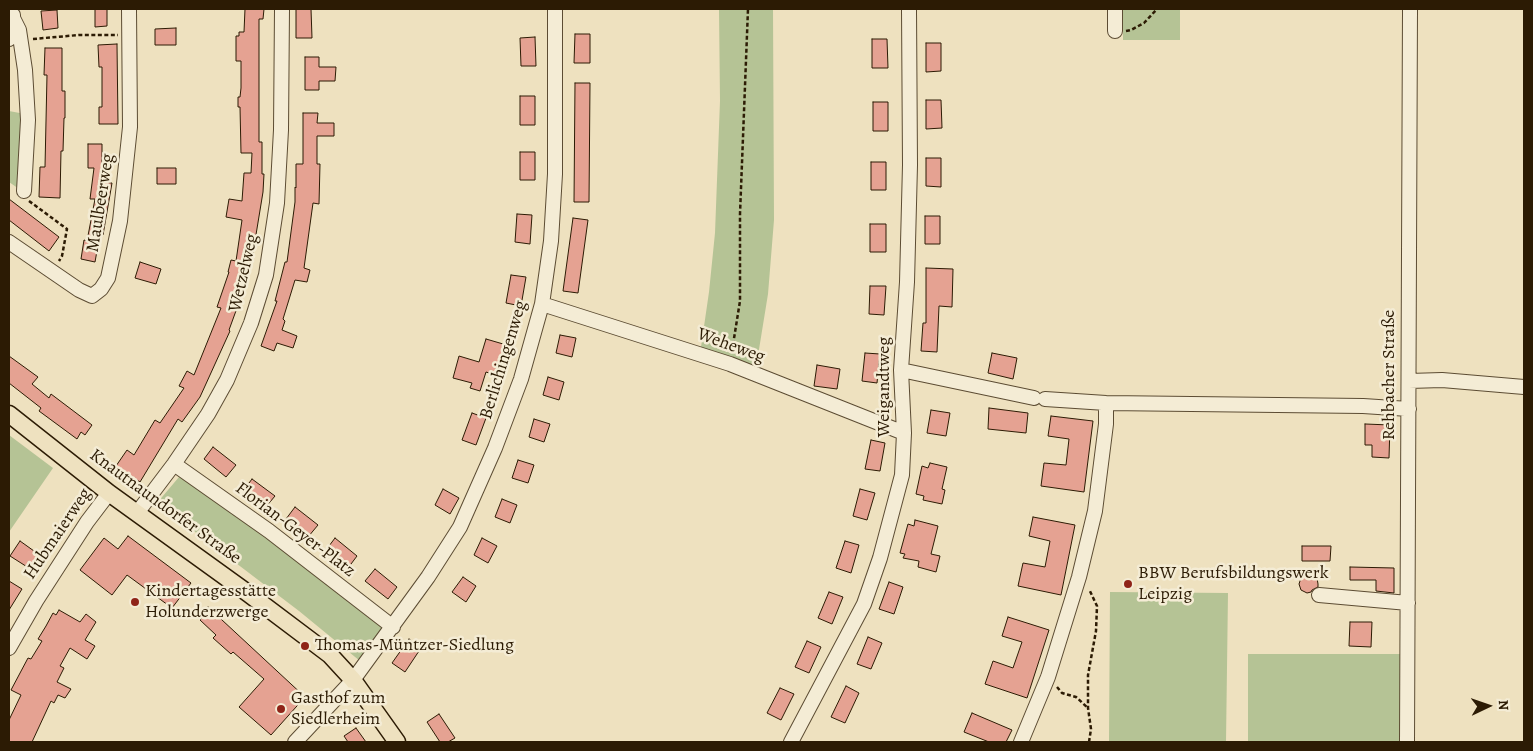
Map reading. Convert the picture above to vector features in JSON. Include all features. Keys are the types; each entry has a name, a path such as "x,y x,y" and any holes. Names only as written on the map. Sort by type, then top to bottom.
{"main road":[{"name":"Knautnaundorfer Straße","path":"9,414 109,493 330,655 353,680 397,742"}],"street":[{"name":"Maulbeerweg","path":"9,242 79,290 92,296 101,289 108,278 120,221 130,127 130,9"},
{"name":"Wetzelweg","path":"137,513 174,464 208,414 227,380 251,323 266,275 277,203 281,130 282,9"},
{"name":"Berlichingenweg","path":"295,742 353,680 428,577 460,527 495,448 520,379 542,304 551,241 554,174 555,9"},
{"name":"Weigandtweg","path":"791,742 864,604 880,558 902,475 904,433 901,370 907,282 910,165 909,9"},
{"path":"1115,9 1115,31"},
{"name":"Rehbacher Straße","path":"1407,742 1410,9"},
{"path":"14,13 15,40 25,70 28,120 24,191"},
{"name":"Weheweg","path":"542,304 730,364 904,433"},
{"path":"901,370 1040,399 1106,403 1409,408"},
{"path":"1409,381 1442,380 1524,387"},
{"path":"1021,742 1048,677 1079,578 1095,511 1106,424 1106,403"},
{"name":"Florian-Geyer-Platz","path":"174,464 269,531 392,627"},
{"name":"Hubmaierweg","path":"9,648 36,601 87,522 109,493"},
{"path":"1319,595 1408,603"}],"path":[{"path":"730,364 740,301 740,214 748,9"},
{"path":"1115,31 1131,30 1138,27 1157,9"},
{"path":"15,40 79,35 129,35"},
{"path":"24,191 26,199 67,230 62,256 52,272"},
{"path":"1079,578 1091,591 1097,606 1096,631 1088,675 1088,708 1091,729 1089,742"},
{"path":"1048,677 1062,693 1076,697 1088,708"}],"green space":[{"path":"719,9 773,9 774,220 768,294 755,374 700,354 715,233 720,101"},
{"path":"1123,9 1180,9 1180,40 1123,40"},
{"path":"9,111 25,114 22,191 9,182"},
{"path":"9,435 53,468 9,532"},
{"path":"179,477 188,479 382,624 384,630 360,661 299,611 157,503"},
{"path":"1110,592 1228,593 1226,742 1109,742"},
{"path":"1248,654 1403,654 1402,739 1399,739 1399,742 1248,742"}],"building":[{"path":"95,9 107,9 107,26 95,27"},
{"path":"245,9 264,9 263,19 259,19 259,142 262,142 262,174 264,174 263,192 252,259 230,331 200,397 182,422 178,419 140,482 116,466 127,450 134,455 155,420 160,423 184,388 179,386 187,371 194,375 221,308 217,307 229,272 231,260 236,261 242,220 226,217 229,199 242,201 244,173 251,173 252,153 241,153 240,107 238,107 238,97 240,97 241,88 241,61 236,61 236,36 239,36 239,32 244,32"},
{"path":"296,9 311,9 312,38 296,38"},
{"path":"57,10 58,28 43,30 41,11"},
{"path":"176,28 176,45 155,45 155,29"},
{"path":"575,34 590,34 590,63 574,63"},
{"path":"535,37 536,66 521,66 520,38"},
{"path":"872,39 887,39 888,68 872,68"},
{"path":"926,43 941,43 941,71 926,72"},
{"path":"117,44 118,124 99,124 99,107 102,107 102,67 99,67 98,45"},
{"path":"45,48 62,48 62,91 65,91 65,118 63,151 61,151 60,198 39,197 40,167 45,167 47,75 44,75"},
{"path":"305,57 319,57 319,67 336,67 335,81 319,81 319,90 305,90"},
{"path":"575,83 590,83 589,202 574,202"},
{"path":"520,96 535,96 535,125 520,125"},
{"path":"926,100 941,100 942,128 926,129"},
{"path":"873,102 888,102 888,131 873,131"},
{"path":"303,113 318,113 317,123 334,123 334,136 317,136 317,164 320,164 319,204 313,203 304,268 310,270 307,282 295,280 283,319 285,321 282,330 297,336 293,348 277,343 274,351 261,346 277,301 275,301 285,262 287,262 295,202 296,164 303,164"},
{"path":"88,144 102,144 102,182 112,183 103,235 100,234 95,262 81,259 84,240 87,241 95,199 90,199 94,168 88,168"},
{"path":"520,152 535,152 535,180 520,180"},
{"path":"926,158 941,158 941,187 926,186"},
{"path":"871,162 886,162 886,190 871,190"},
{"path":"157,168 176,168 176,184 157,184"},
{"path":"9,199 59,237 49,251 9,220"},
{"path":"517,214 532,215 530,244 515,242"},
{"path":"925,216 940,216 940,244 925,244"},
{"path":"573,218 588,220 578,293 563,291"},
{"path":"870,224 886,224 886,252 870,252"},
{"path":"140,262 161,269 156,284 135,278"},
{"path":"926,268 953,269 952,307 939,306 937,352 921,351 923,323 926,323"},
{"path":"511,275 526,277 521,306 506,303"},
{"path":"870,286 886,286 884,315 869,314"},
{"path":"560,335 576,338 572,357 556,353"},
{"path":"486,339 510,346 501,377 486,372 480,391 470,388 472,383 453,378 459,356 479,362"},
{"path":"865,353 880,354 877,383 862,381"},
{"path":"992,353 1017,358 1013,379 988,373"},
{"path":"9,356 38,377 32,384 49,398 51,394 92,425 85,435 81,432 77,439 39,411 41,408 9,383"},
{"path":"817,365 840,369 837,389 814,386"},
{"path":"548,377 564,382 559,400 543,395"},
{"path":"989,408 1028,413 1026,433 988,429"},
{"path":"931,410 950,413 946,436 927,433"},
{"path":"472,413 486,418 476,445 462,440"},
{"path":"1051,416 1093,421 1084,492 1041,486 1044,463 1066,465 1069,439 1048,436"},
{"path":"534,419 550,424 544,442 529,437"},
{"path":"1365,424 1390,425 1389,458 1372,457 1372,445 1365,445"},
{"path":"871,440 885,443 880,471 865,469"},
{"path":"213,447 236,465 226,477 204,459"},
{"path":"518,460 534,465 528,483 512,478"},
{"path":"930,463 947,467 942,489 945,490 942,504 923,500 924,496 916,494 922,466 928,468"},
{"path":"252,479 275,496 265,508 243,491"},
{"path":"443,489 459,498 450,514 435,505"},
{"path":"860,489 875,493 867,520 853,516"},
{"path":"502,499 517,505 510,523 495,517"},
{"path":"295,507 318,525 308,537 286,519"},
{"path":"1033,517 1075,525 1061,595 1018,586 1023,563 1045,567 1050,541 1029,536"},
{"path":"915,520 938,526 931,554 940,556 936,572 918,567 919,561 903,558 905,554 900,553 908,524 914,526"},
{"path":"128,536 191,583 172,608 127,575 112,595 80,570 104,538 118,549"},
{"path":"335,538 357,556 348,568 326,550"},
{"path":"482,538 497,546 488,563 474,555"},
{"path":"20,541 41,556 32,570 10,556"},
{"path":"845,541 859,545 851,573 836,568"},
{"path":"1302,546 1331,546 1330,561 1302,561"},
{"path":"1350,567 1394,568 1394,593 1376,591 1376,580 1350,580"},
{"path":"375,569 397,587 388,599 365,581"},
{"path":"1308,572 1317,578 1318,587 1307,593 1301,590 1299,584 1301,578"},
{"path":"463,577 476,586 466,602 452,592"},
{"path":"9,581 22,589 9,610"},
{"path":"889,582 903,587 894,614 879,609"},
{"path":"829,592 843,597 832,624 818,618"},
{"path":"208,607 305,697 271,735 239,707 264,679 233,652 231,654 213,638 216,635 200,620 203,617 201,615"},
{"path":"59,610 80,622 86,614 96,622 85,640 95,646 87,659 70,648 60,666 64,668 57,682 71,689 65,698 58,695 54,703 51,701 32,742 9,742 9,720 21,695 11,690 28,658 31,659 42,641 38,639 53,613 56,615"},
{"path":"1008,617 1049,630 1027,698 985,684 993,661 1013,668 1022,642 1002,636"},
{"path":"1350,622 1372,622 1371,647 1349,646"},
{"path":"868,637 882,643 871,669 857,664"},
{"path":"409,639 421,648 405,672 392,663"},
{"path":"807,641 821,647 809,673 795,667"},
{"path":"846,686 859,693 845,723 831,717"},
{"path":"780,688 794,694 781,720 767,713"},
{"path":"972,713 1012,730 1006,742 989,742 964,732"},
{"path":"439,714 455,738 448,742 440,742 427,722"},
{"path":"356,728 366,742 348,742 344,736"}],"place":[{"name":"BBW Berufsbildungswerk Leipzig","path":"1128,584"},
{"name":"Kindertagesstätte Holunderzwerge","path":"135,602"},
{"name":"Thomas-Müntzer-Siedlung","path":"305,646"},
{"name":"Gasthof zum Siedlerheim","path":"281,709"}]}
